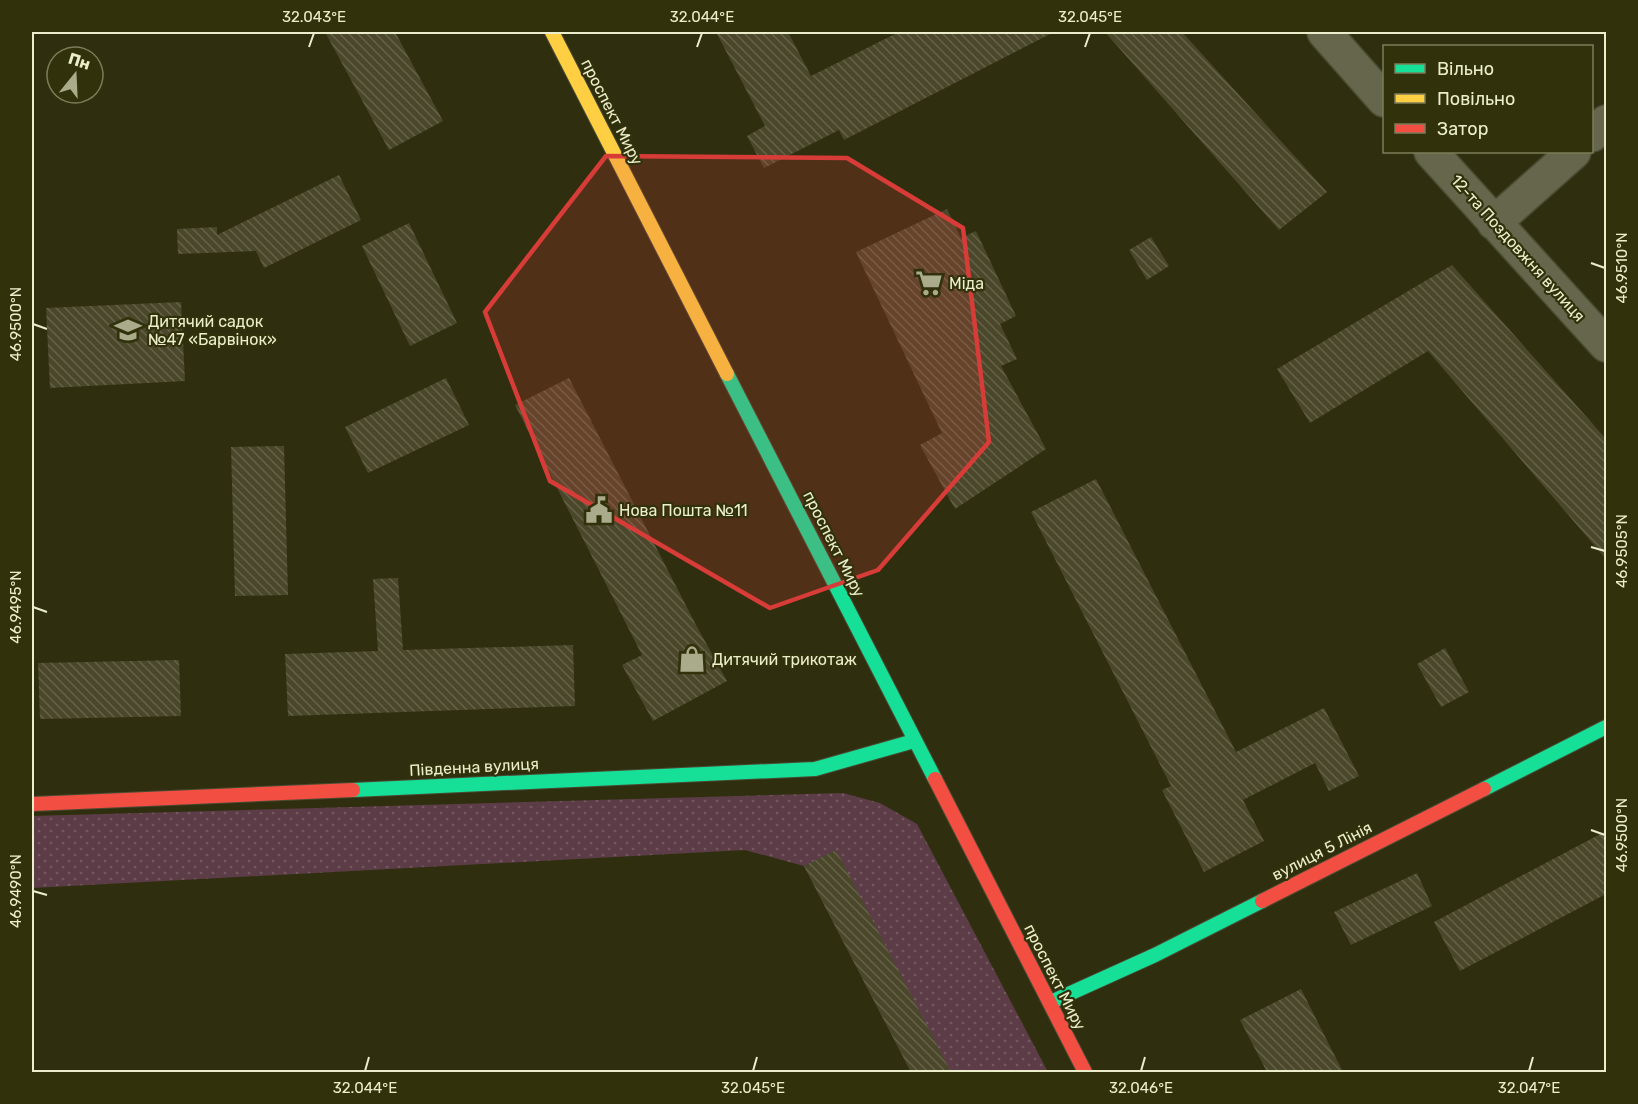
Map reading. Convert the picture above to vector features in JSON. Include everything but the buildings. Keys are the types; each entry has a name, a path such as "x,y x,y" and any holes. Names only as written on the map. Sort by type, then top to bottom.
{"street":[{"name":"проспект Миру","path":"552,32 1085,1072"},
{"path":"1324,32 1383,99"},
{"path":"1593,134 1606,122"},
{"name":"12-та Поздовжня вулиця","path":"1432,153 1606,345"},
{"path":"1494,223 1573,153"},
{"name":"вулиця 5 Лінія","path":"1051,1002 1155,955 1606,727"},
{"name":"Південна вулиця","path":"32,804 815,769 914,741"}],"highlighted area":[{"path":"606,156 847,158 963,228 989,442 878,570 770,608 550,481 485,312"}],"shaded area":[{"path":"843,793 880,803 917,824 1048,1072 911,1072 804,866 745,850 32,888 32,816"}],"traffic: fast":[{"path":"727,374 935,779"},
{"path":"1484,789 1606,727"},
{"path":"353,790 815,769 914,741"},
{"path":"1051,1002 1155,955 1262,901"}],"traffic: slow":[{"path":"552,32 727,374"}],"traffic: jam":[{"path":"935,779 1085,1072"},
{"path":"1262,901 1484,789"},
{"path":"32,804 353,790"}],"place":[{"name":"Міда","path":"929,283"},
{"name":"Дитячий садок №47 «Барвінок»","path":"128,330"},
{"name":"Нова Пошта №11","path":"599,510"},
{"name":"Дитячий трикотаж","path":"692,659"}]}
